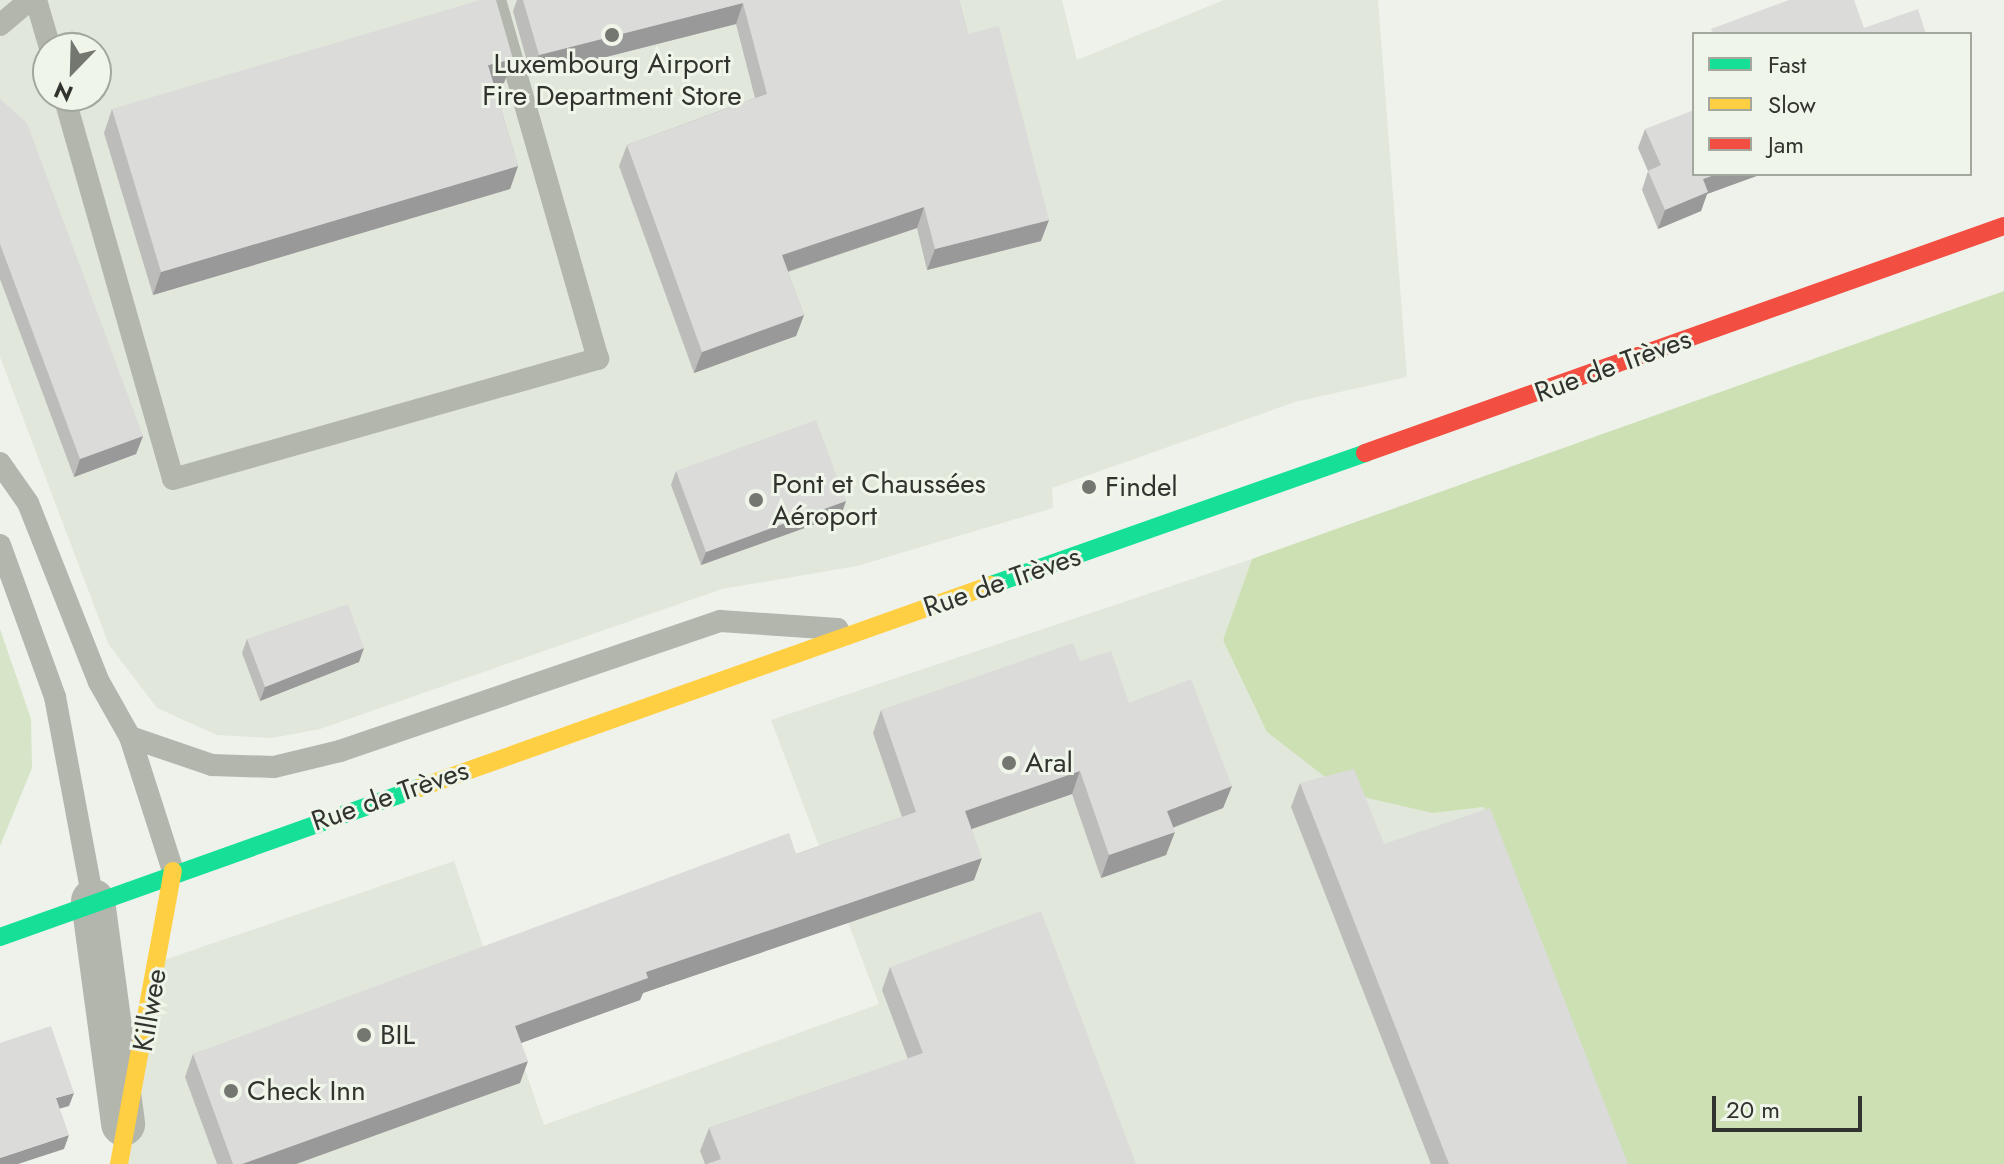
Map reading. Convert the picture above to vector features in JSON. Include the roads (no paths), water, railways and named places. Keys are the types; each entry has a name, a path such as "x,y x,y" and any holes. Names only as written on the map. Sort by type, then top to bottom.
{"main road":[{"name":"Rue de Trèves","path":"0,937 173,871 863,631 2004,226"},
{"name":"Killwee","path":"122,1157 173,871"}],"street":[{"name":"Killwee","path":"93,901 122,1157"}],"lane":[{"path":"0,25 30,0"},
{"path":"36,0 45,32"},
{"path":"69,112 173,479 598,359 495,0"},
{"path":"0,463 28,503 99,682 130,737 173,871"},
{"path":"0,545 55,697 93,901"},
{"path":"130,737 212,765 274,767 340,751 720,621 863,631"}],"place":[{"name":"Luxembourg Airport Fire Department Store","path":"612,35"},
{"name":"Findel","path":"1089,487"},
{"name":"Pont et Chaussées Aéroport","path":"756,500"},
{"name":"Aral","path":"1009,763"},
{"name":"BIL","path":"364,1035"},
{"name":"Check Inn","path":"231,1091"}]}
